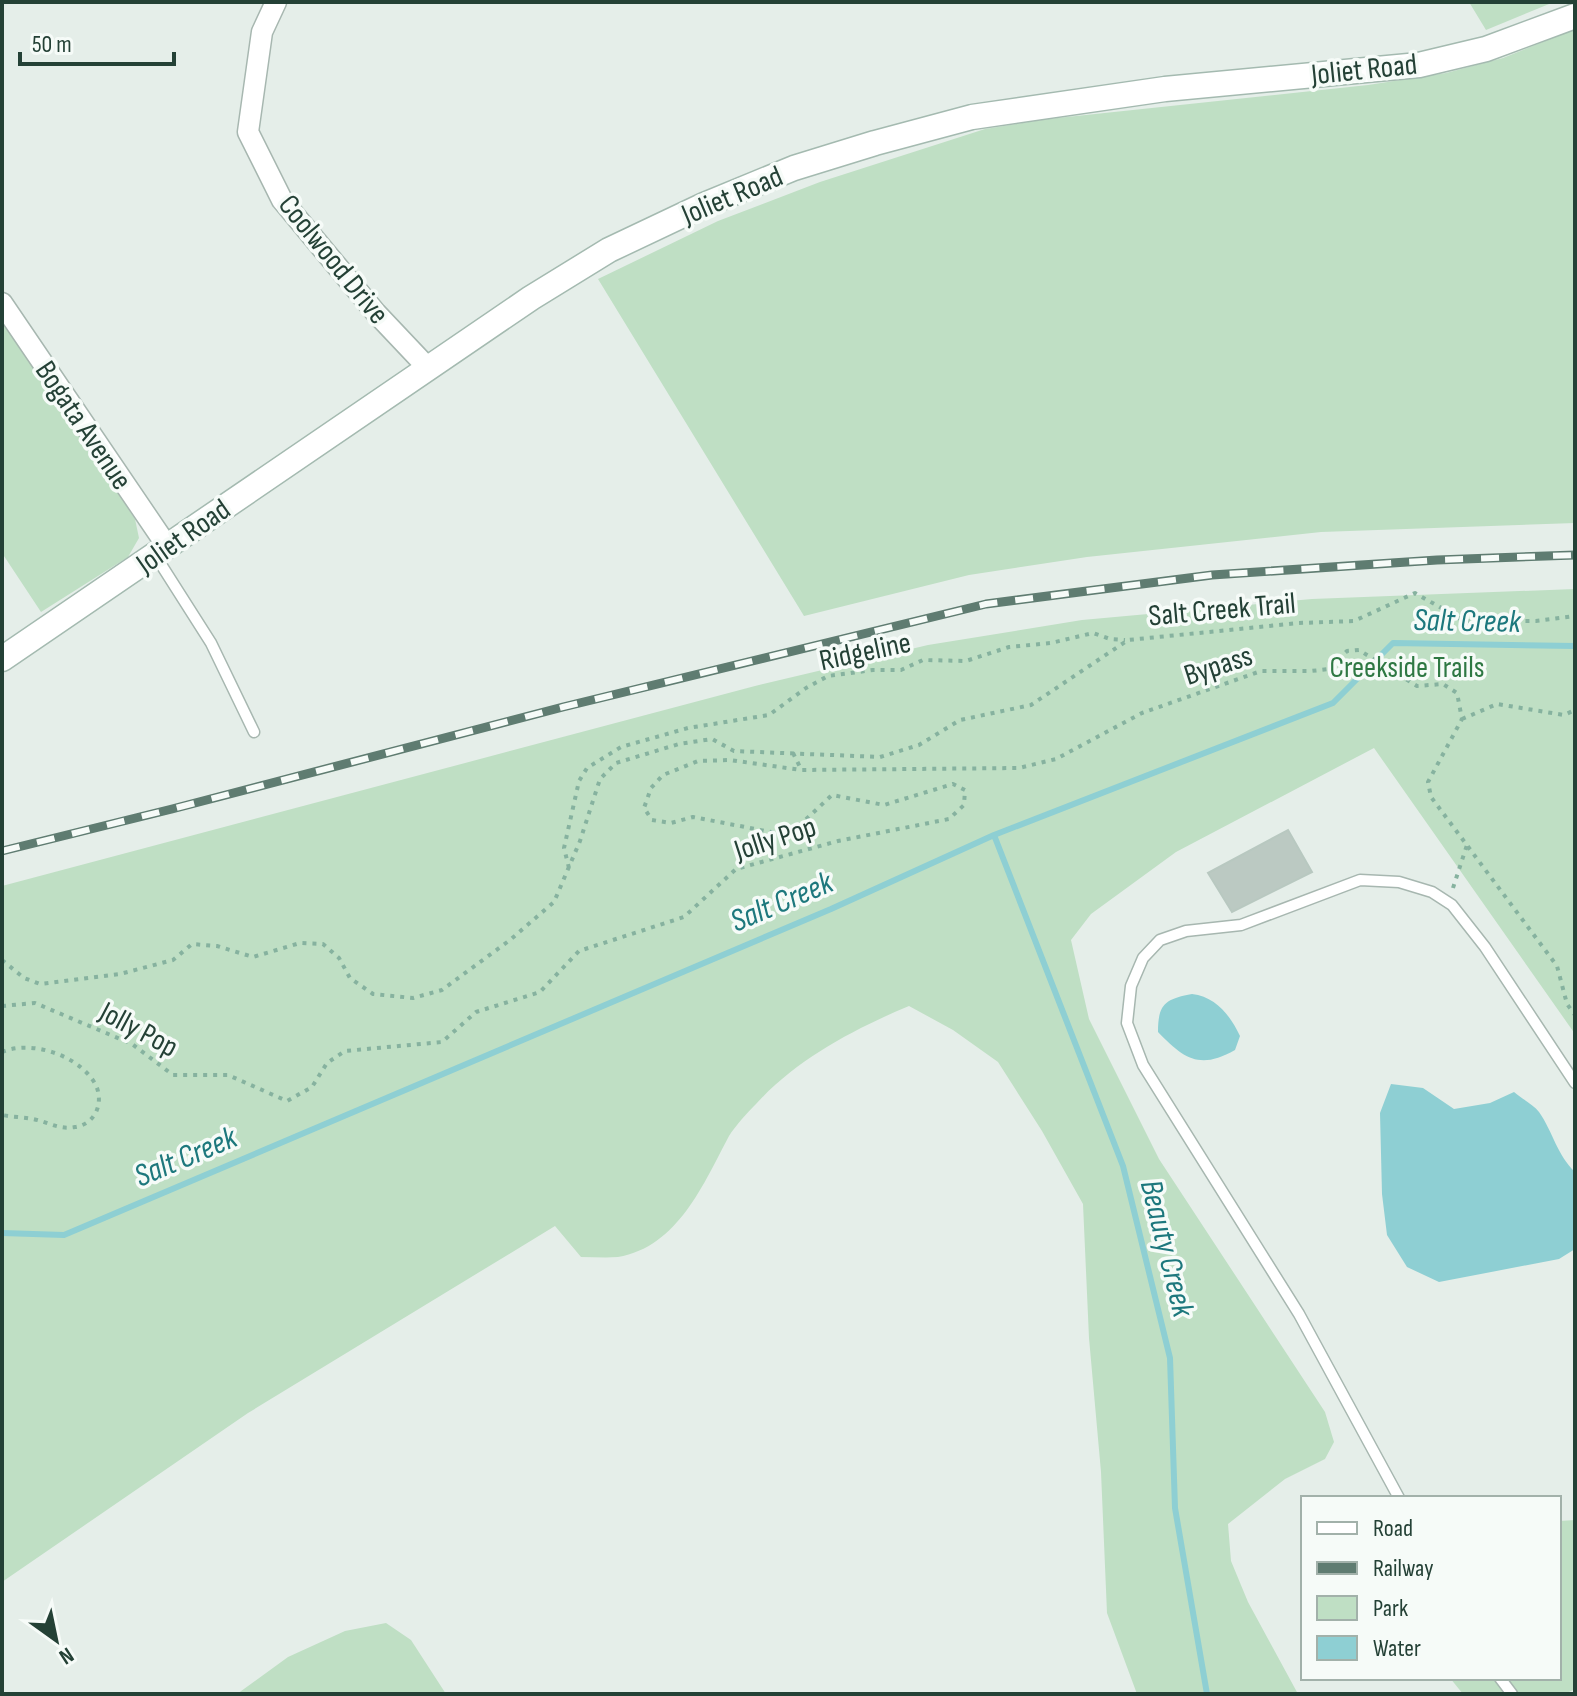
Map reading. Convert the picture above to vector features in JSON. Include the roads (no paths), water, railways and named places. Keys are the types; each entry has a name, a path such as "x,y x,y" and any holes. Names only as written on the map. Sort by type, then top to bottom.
{"main road":[{"name":"Joliet Road","path":"2,659 531,298 609,250 704,205 794,168 972,117 1165,89 1419,65 1486,49 1575,16"}],"street":[{"name":"Coolwood Drive","path":"276,2 262,32 248,132 282,200 376,313 428,368"},
{"name":"Bogata Avenue","path":"2,303 161,550"}],"lane":[{"path":"161,550 254,732"},
{"path":"1398,1496 1299,1314 1143,1065 1127,1023 1131,986 1143,958 1160,940 1186,931 1241,925 1360,880 1399,882 1432,892 1452,905 1485,947 1575,1083"}],"water":[{"path":"1192,994 1215,1003 1227,1014 1240,1036 1235,1050 1212,1059 1193,1059 1176,1049 1158,1032 1165,1004"},
{"path":"1391,1084 1423,1088 1454,1109 1490,1103 1514,1092 1534,1106 1575,1172 1575,1249 1559,1259 1439,1282 1407,1267 1387,1235 1382,1194 1380,1113"}],"waterway":[{"name":"Salt Creek","path":"2,1233 64,1235 831,909 994,835 1333,703 1393,643 1575,646"},
{"name":"Beauty Creek","path":"994,835 1123,1166 1170,1358 1175,1508 1207,1694"}],"railway":[{"path":"2,851 563,707 986,604 1212,575 1437,560 1575,555"}],"park label":[{"name":"Creekside Trails","path":"1407,667"}]}
